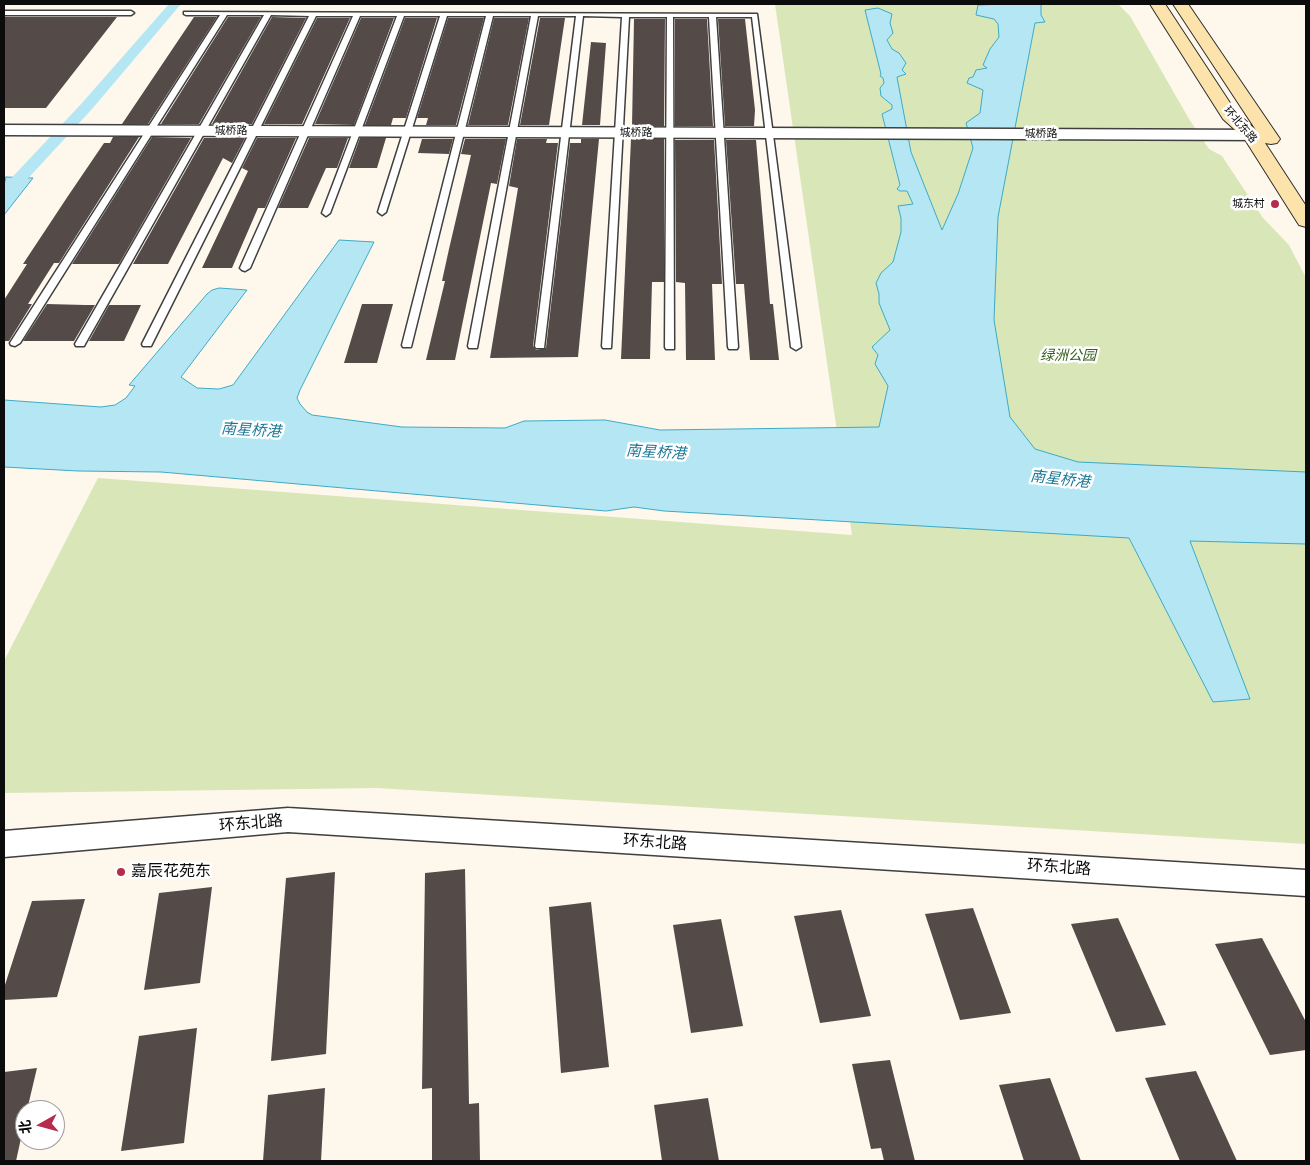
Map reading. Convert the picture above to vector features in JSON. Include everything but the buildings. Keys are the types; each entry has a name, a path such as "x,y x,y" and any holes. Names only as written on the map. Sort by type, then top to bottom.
{"main road":[{"name":"环北东路","path":"1157,4 1229,115 1260,135 1301,182"},
{"name":"环北东路","path":"1185,6 1260,135 1306,221"}],"street":[{"name":"城桥路","path":"4,130 1260,135"},
{"name":"环东北路","path":"4,844 288,820 1306,883"}],"lane":[{"path":"4,13 130,13"},
{"path":"186,14 755,15 796,347"},
{"path":"15,343 224,14"},
{"path":"80,344 268,14"},
{"path":"147,344 313,14"},
{"path":"246,268 357,14"},
{"path":"326,213 402,14"},
{"path":"382,212 444,14"},
{"path":"407,345 490,14"},
{"path":"473,346 535,15"},
{"path":"540,346 580,15"},
{"path":"607,346 626,15"},
{"path":"670,15 670,346"},
{"path":"712,15 733,347"}],"green space":[{"name":"绿洲公园","path":"775,4 1118,4 1130,16 1189,119 1209,149 1222,156 1263,218 1289,245 1306,278 1306,844 377,788 4,793 4,661 98,478 852,535"}],"water":[{"name":"南星桥港","path":"1041,4 1041,15 1045,22 1035,23 998,217 994,320 1010,417 1035,449 1078,462 1306,472 1306,544 1190,541 1250,699 1213,702 1129,538 664,511 634,507 606,511 161,472 78,471 4,467 4,400 101,407 115,405 126,398 135,386 129,385 207,294 219,288 247,290 181,377 197,388 219,389 233,385 339,240 374,242 297,398 307,412 312,415 402,427 505,428 524,421 605,420 660,430 879,427 888,386 875,364 878,355 872,347 890,330 879,303 876,283 881,273 893,262 901,232 901,218 898,206 913,204 907,191 897,189 900,185 882,114 892,109 892,105 881,96 880,88 884,83 883,78 880,76 865,10 878,8 892,14 890,23 893,33 887,40 892,49 899,53 906,63 902,70 906,74 897,77 911,152 942,230 958,194 973,148 966,123 980,113 983,90 967,83 969,78 973,77 976,70 987,68 983,65 990,49 999,37 998,24 994,19 976,15 978,5"},
{"path":"6,177 33,178 4,215 4,185"}],"waterway":[{"path":"4,195 87,106 175,4"}],"place":[{"name":"城东村","path":"1275,204"},
{"name":"嘉辰花苑东","path":"121,872"}]}
